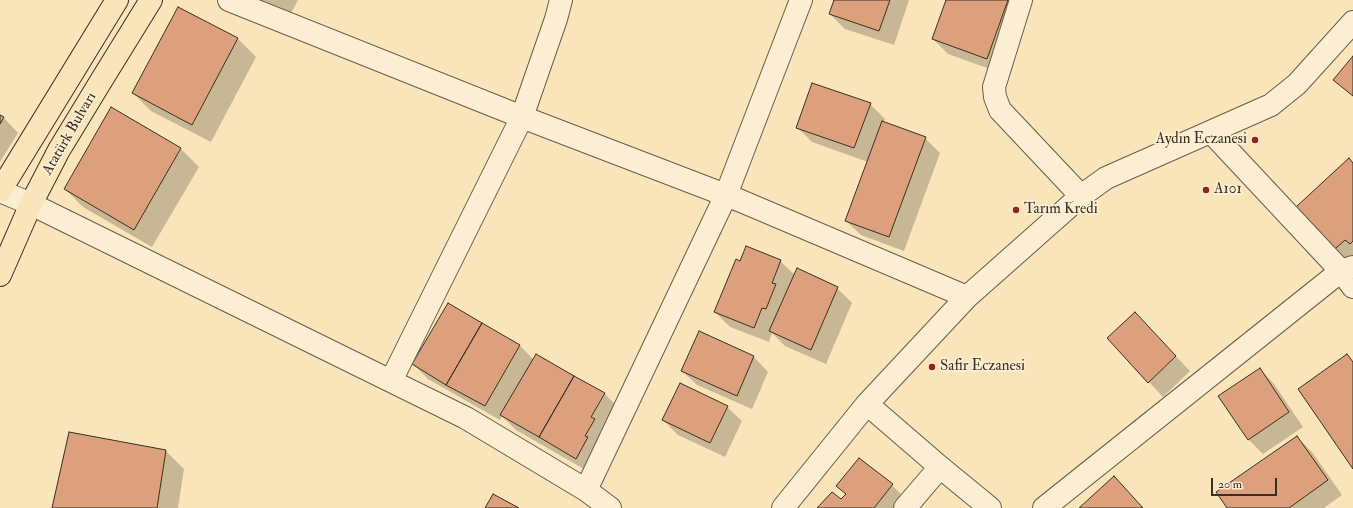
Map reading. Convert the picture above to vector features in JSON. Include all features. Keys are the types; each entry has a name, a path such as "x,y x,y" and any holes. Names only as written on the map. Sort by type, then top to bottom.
{"main road":[{"name":"Atatürk Bulvarı","path":"0,191 117,0"},
{"name":"Atatürk Bulvarı","path":"0,275 31,204 59,150 152,0"}],"street":[{"path":"229,0 522,117 726,195 967,297"},
{"path":"391,381 522,117 556,19 561,0"},
{"path":"586,490 726,195 802,0"},
{"path":"1021,0 994,87 995,97 1000,110 1081,196"},
{"path":"783,508 867,404 967,297 1081,196 1106,178 1271,105 1297,84 1353,22"},
{"path":"1044,508 1349,275 1211,132"},
{"path":"0,191 31,204 466,418 586,490 610,508"},
{"path":"867,404 990,508"},
{"path":"905,508 940,467"}],"building":[{"path":"834,0 890,0 879,31 829,14"},
{"path":"946,0 1008,0 987,59 932,39"},
{"path":"178,7 238,38 192,125 132,93"},
{"path":"1353,56 1353,96 1333,80"},
{"path":"812,83 871,103 854,148 796,128"},
{"path":"111,107 181,148 134,230 64,189"},
{"path":"0,115 4,117 0,124"},
{"path":"882,121 926,137 889,237 845,221"},
{"path":"1349,158 1353,163 1353,241 1350,244 1345,240 1335,249 1296,207"},
{"path":"746,246 781,260 772,283 776,284 766,309 762,308 754,328 714,312 736,259 740,261"},
{"path":"797,268 838,287 811,350 769,331"},
{"path":"448,303 482,323 446,385 412,364"},
{"path":"1135,312 1176,356 1148,383 1107,338"},
{"path":"482,323 520,345 485,406 446,385"},
{"path":"699,331 754,356 737,396 681,371"},
{"path":"536,354 574,376 539,437 500,415"},
{"path":"1347,354 1353,362 1353,469 1298,389"},
{"path":"1260,368 1289,412 1248,440 1218,396"},
{"path":"574,376 605,393 591,417 595,419 585,436 588,437 576,459 539,437"},
{"path":"680,383 728,406 710,443 662,420"},
{"path":"69,432 166,450 157,508 52,508"},
{"path":"1297,436 1328,480 1289,508 1227,508 1216,492"},
{"path":"859,458 893,484 874,508 817,508 832,492 841,499 846,494 836,486"},
{"path":"1114,476 1143,508 1079,508"},
{"path":"493,494 519,508 485,508"}],"place":[{"name":"Aydın Eczanesi","path":"1255,140"},
{"name":"A101","path":"1206,190"},
{"name":"Tarım Kredi","path":"1016,210"},
{"name":"Safir Eczanesi","path":"932,367"}]}
